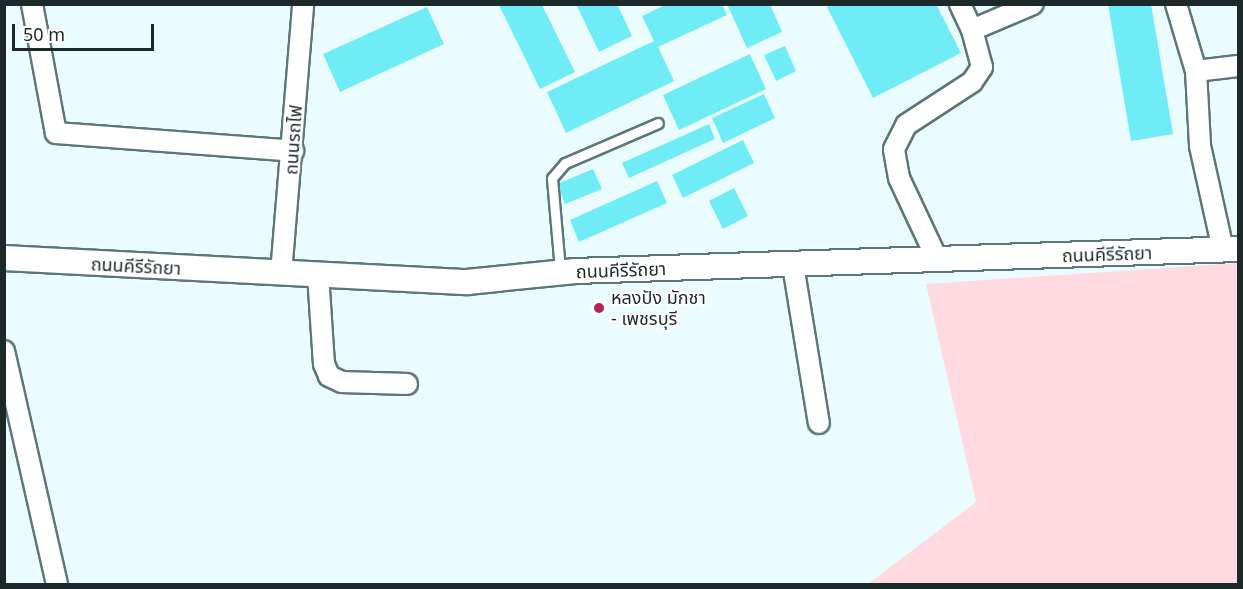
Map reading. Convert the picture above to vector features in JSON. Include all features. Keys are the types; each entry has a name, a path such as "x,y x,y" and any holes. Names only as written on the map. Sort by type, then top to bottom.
{"street":[{"path":"32,4 56,133 293,151"},
{"name":"ถนนรถไฟ","path":"281,274 293,151 303,4"},
{"path":"938,260 899,178 894,149 906,125 972,82 982,67 972,30 960,4"},
{"path":"972,30 1033,4"},
{"path":"1176,4 1196,71 1200,146 1231,250"},
{"path":"1196,71 1239,66"},
{"name":"ถนนคีรีรัถยา","path":"4,258 467,282 560,273 1231,250"},
{"path":"793,265 819,423"},
{"path":"318,274 324,364 330,376 342,382 407,384"},
{"path":"4,351 57,585"}],"lane":[{"path":"560,273 552,178 565,163 658,123"}],"shaded area":[{"path":"1238,263 1238,584 868,584 976,502 926,284"}],"building":[{"path":"576,4 617,4 632,36 599,52"},
{"path":"667,4 722,4 727,15 658,47 674,81 566,133 547,92 654,41 642,16"},
{"path":"727,4 770,4 782,32 747,48"},
{"path":"832,4 936,4 961,53 873,98 827,7"},
{"path":"1108,4 1151,4 1173,134 1131,141"},
{"path":"499,5 542,5 575,72 540,89"},
{"path":"427,7 444,44 340,92 323,54"},
{"path":"785,46 796,71 776,81 764,55"},
{"path":"750,54 766,89 679,130 663,95"},
{"path":"764,94 775,118 723,143 712,118"},
{"path":"709,124 715,139 629,178 622,163"},
{"path":"743,140 754,163 683,198 672,175"},
{"path":"593,169 602,189 565,204 557,184"},
{"path":"657,181 667,203 579,242 570,220"},
{"path":"734,188 748,216 723,229 709,201"}],"place":[{"name":"หลงปัง มักชา - เพชรบุรี","path":"599,308"}]}
